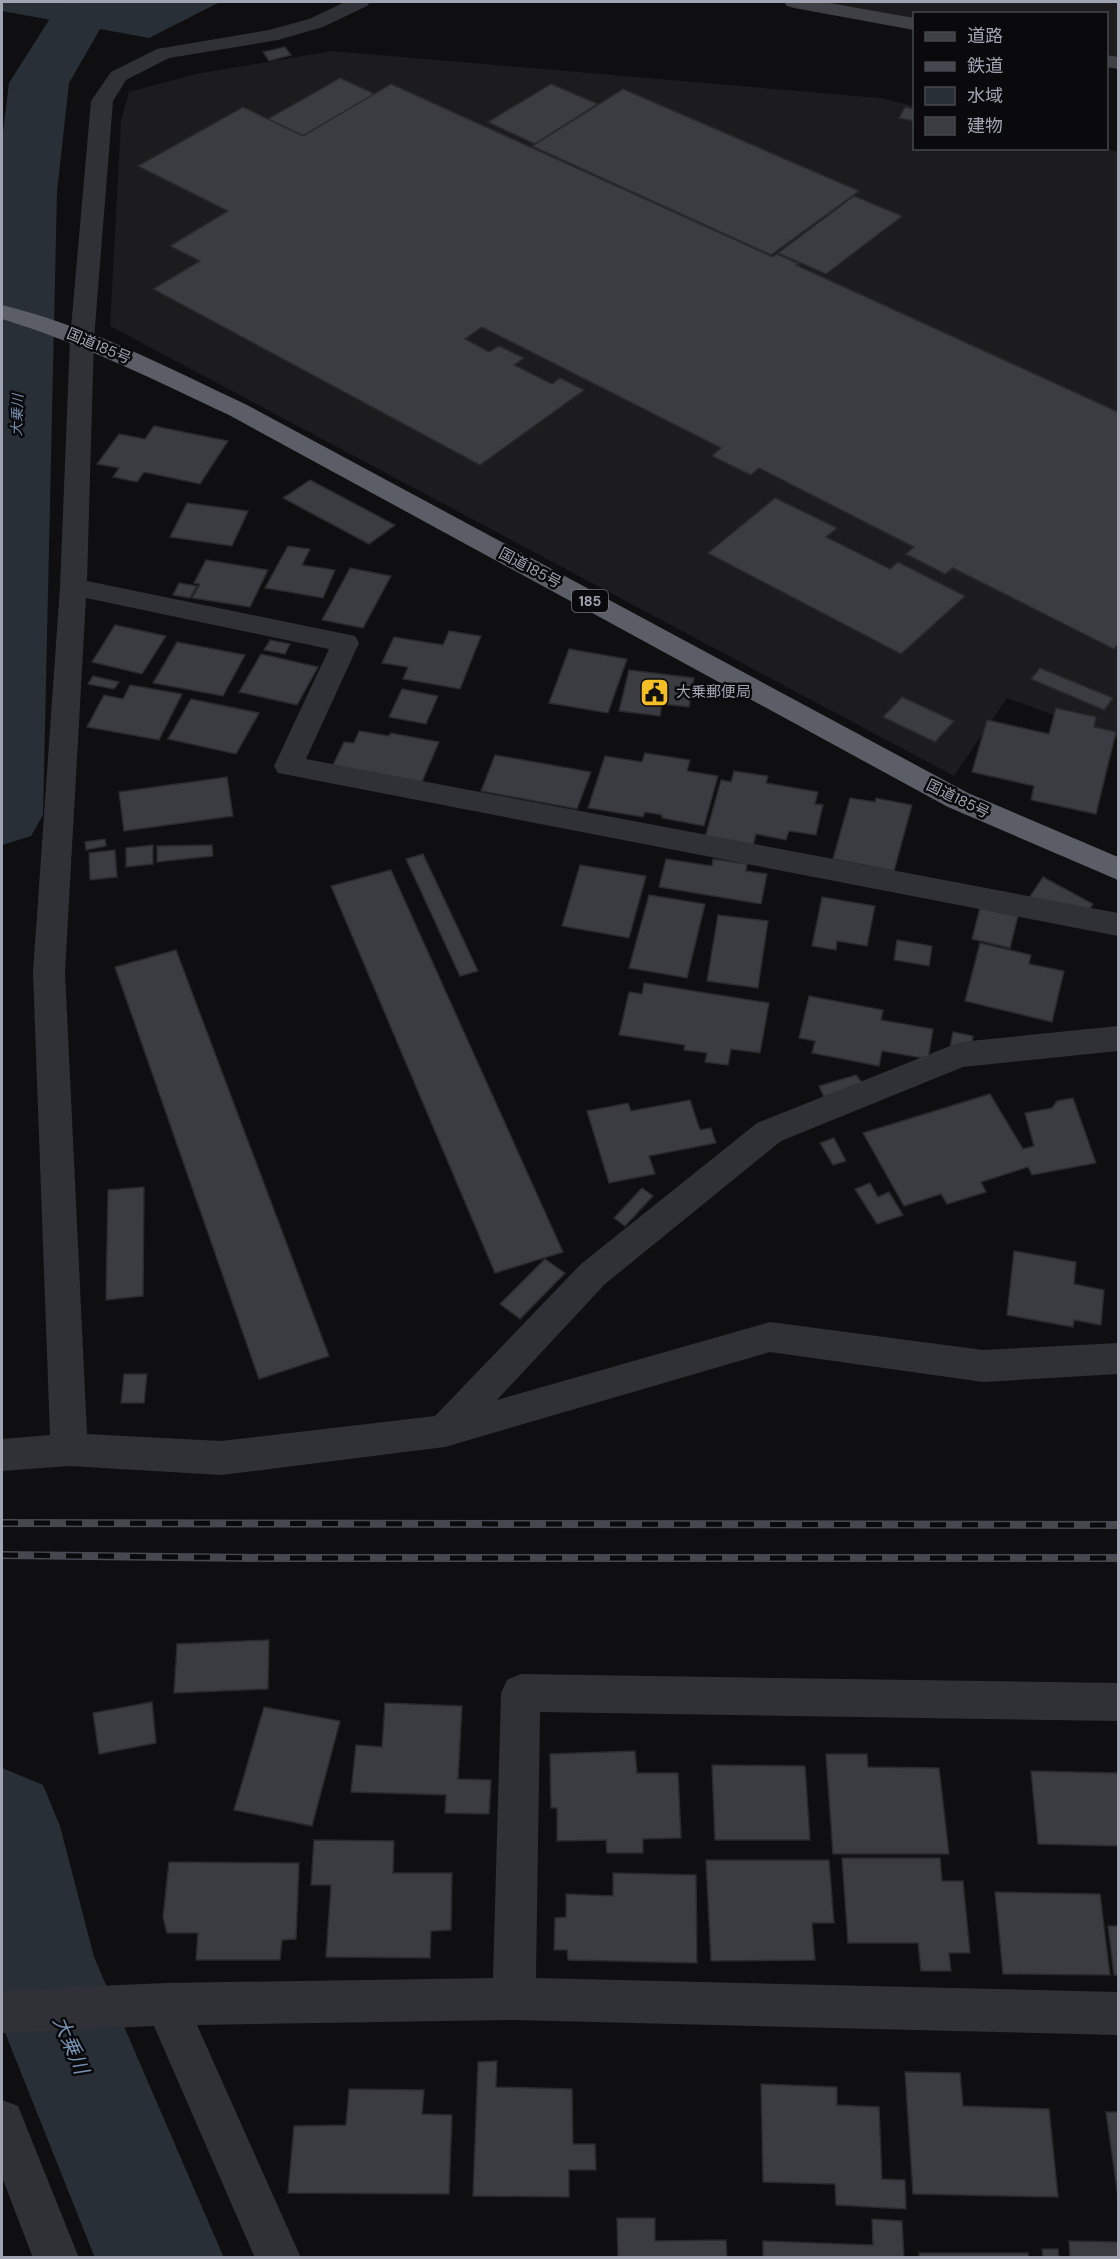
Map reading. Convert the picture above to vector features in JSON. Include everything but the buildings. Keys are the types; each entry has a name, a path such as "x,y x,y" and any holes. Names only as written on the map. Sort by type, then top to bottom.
{"highway":[{"name":"国道185号","path":"2,312 72,335 133,360 238,410 958,800 1119,869"}],"street":[{"path":"57,1450 49,972 73,587 72,335 102,101 118,76 164,53 271,36 316,23 360,2"},
{"path":"794,2 913,24"},
{"path":"73,587 345,644 288,766 1119,925"},
{"path":"445,1431 593,1274 769,1132 960,1055 1119,1039"},
{"path":"2,1455 57,1450 221,1458 445,1431 770,1337 983,1366 1119,1359"},
{"path":"514,2000 521,1693 1119,1702"},
{"path":"5,2011 145,2005 514,2000 1119,2013"},
{"path":"145,2005 278,2258"},
{"path":"2,2122 56,2258"}],"shaded area":[{"path":"825,2 1118,2 1118,58 1108,56 1108,12 913,12 913,19"},
{"path":"332,51 880,98 913,106 913,150 1108,150 1118,152 1118,739 1007,698 954,776 110,326 121,121 129,92 196,74"}],"water":[{"path":"2,2 220,2 149,38 2,11"}],"waterway":[{"name":"大乗川","path":"2,815 26,192 39,83 74,24"},
{"name":"大乗川","path":"2,1826 36,1962 160,2258"}],"railway":[{"path":"2,1523 1118,1525"},
{"path":"2,1555 265,1558 1118,1558"}],"place":[{"name":"大乗郵便局","path":"655,692"}]}
